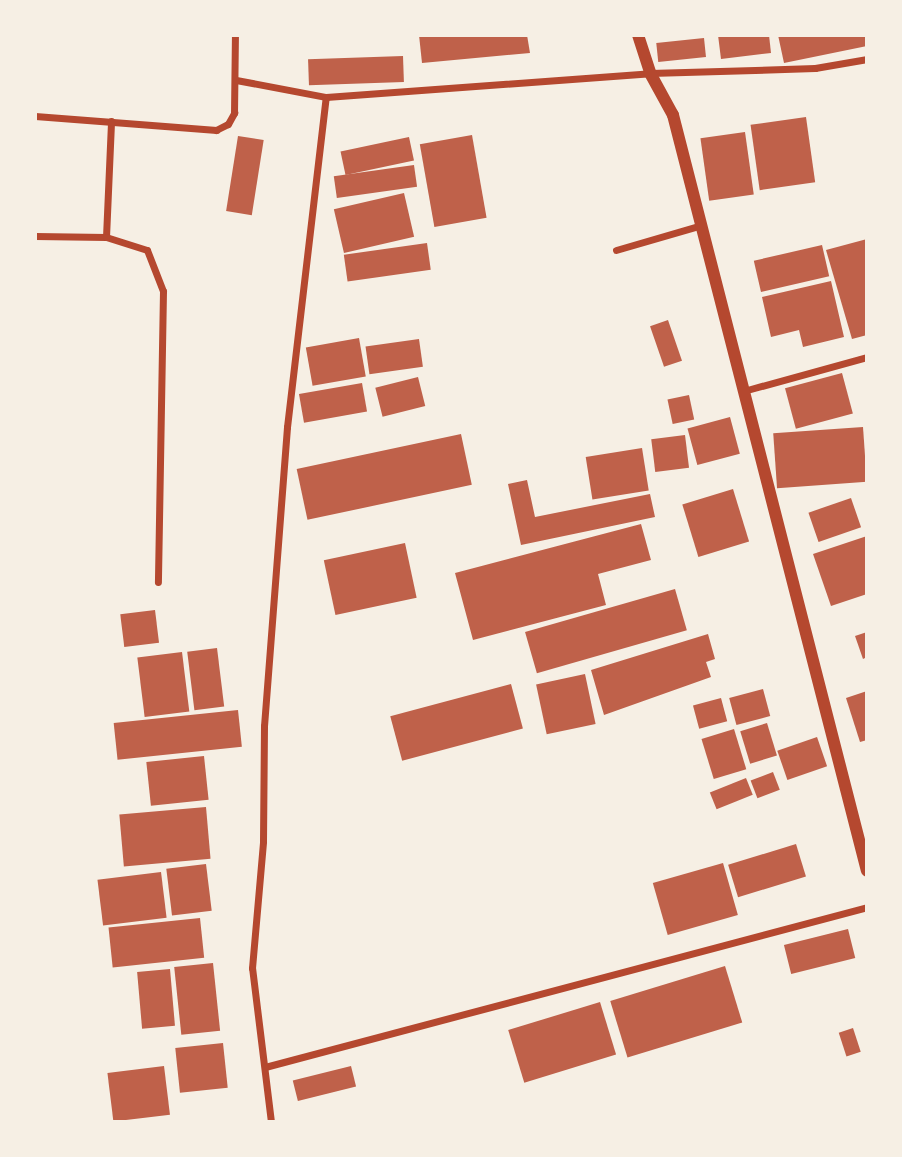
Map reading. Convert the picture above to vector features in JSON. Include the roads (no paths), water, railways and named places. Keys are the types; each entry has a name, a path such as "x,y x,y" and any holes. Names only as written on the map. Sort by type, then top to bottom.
{"street":[{"path":"35,116 216,130 228,124 234,113 234,35"},
{"path":"638,35 650,73 673,116 862,823 867,871"},
{"path":"236,80 327,97 650,73 816,68 867,59"},
{"path":"271,1122 252,968 262,841 264,726 287,427 327,97"},
{"path":"106,237 111,121"},
{"path":"616,250 702,225"},
{"path":"35,236 106,237 147,250 158,269 163,291 158,582"},
{"path":"747,390 867,357"},
{"path":"265,1067 867,907"}]}
